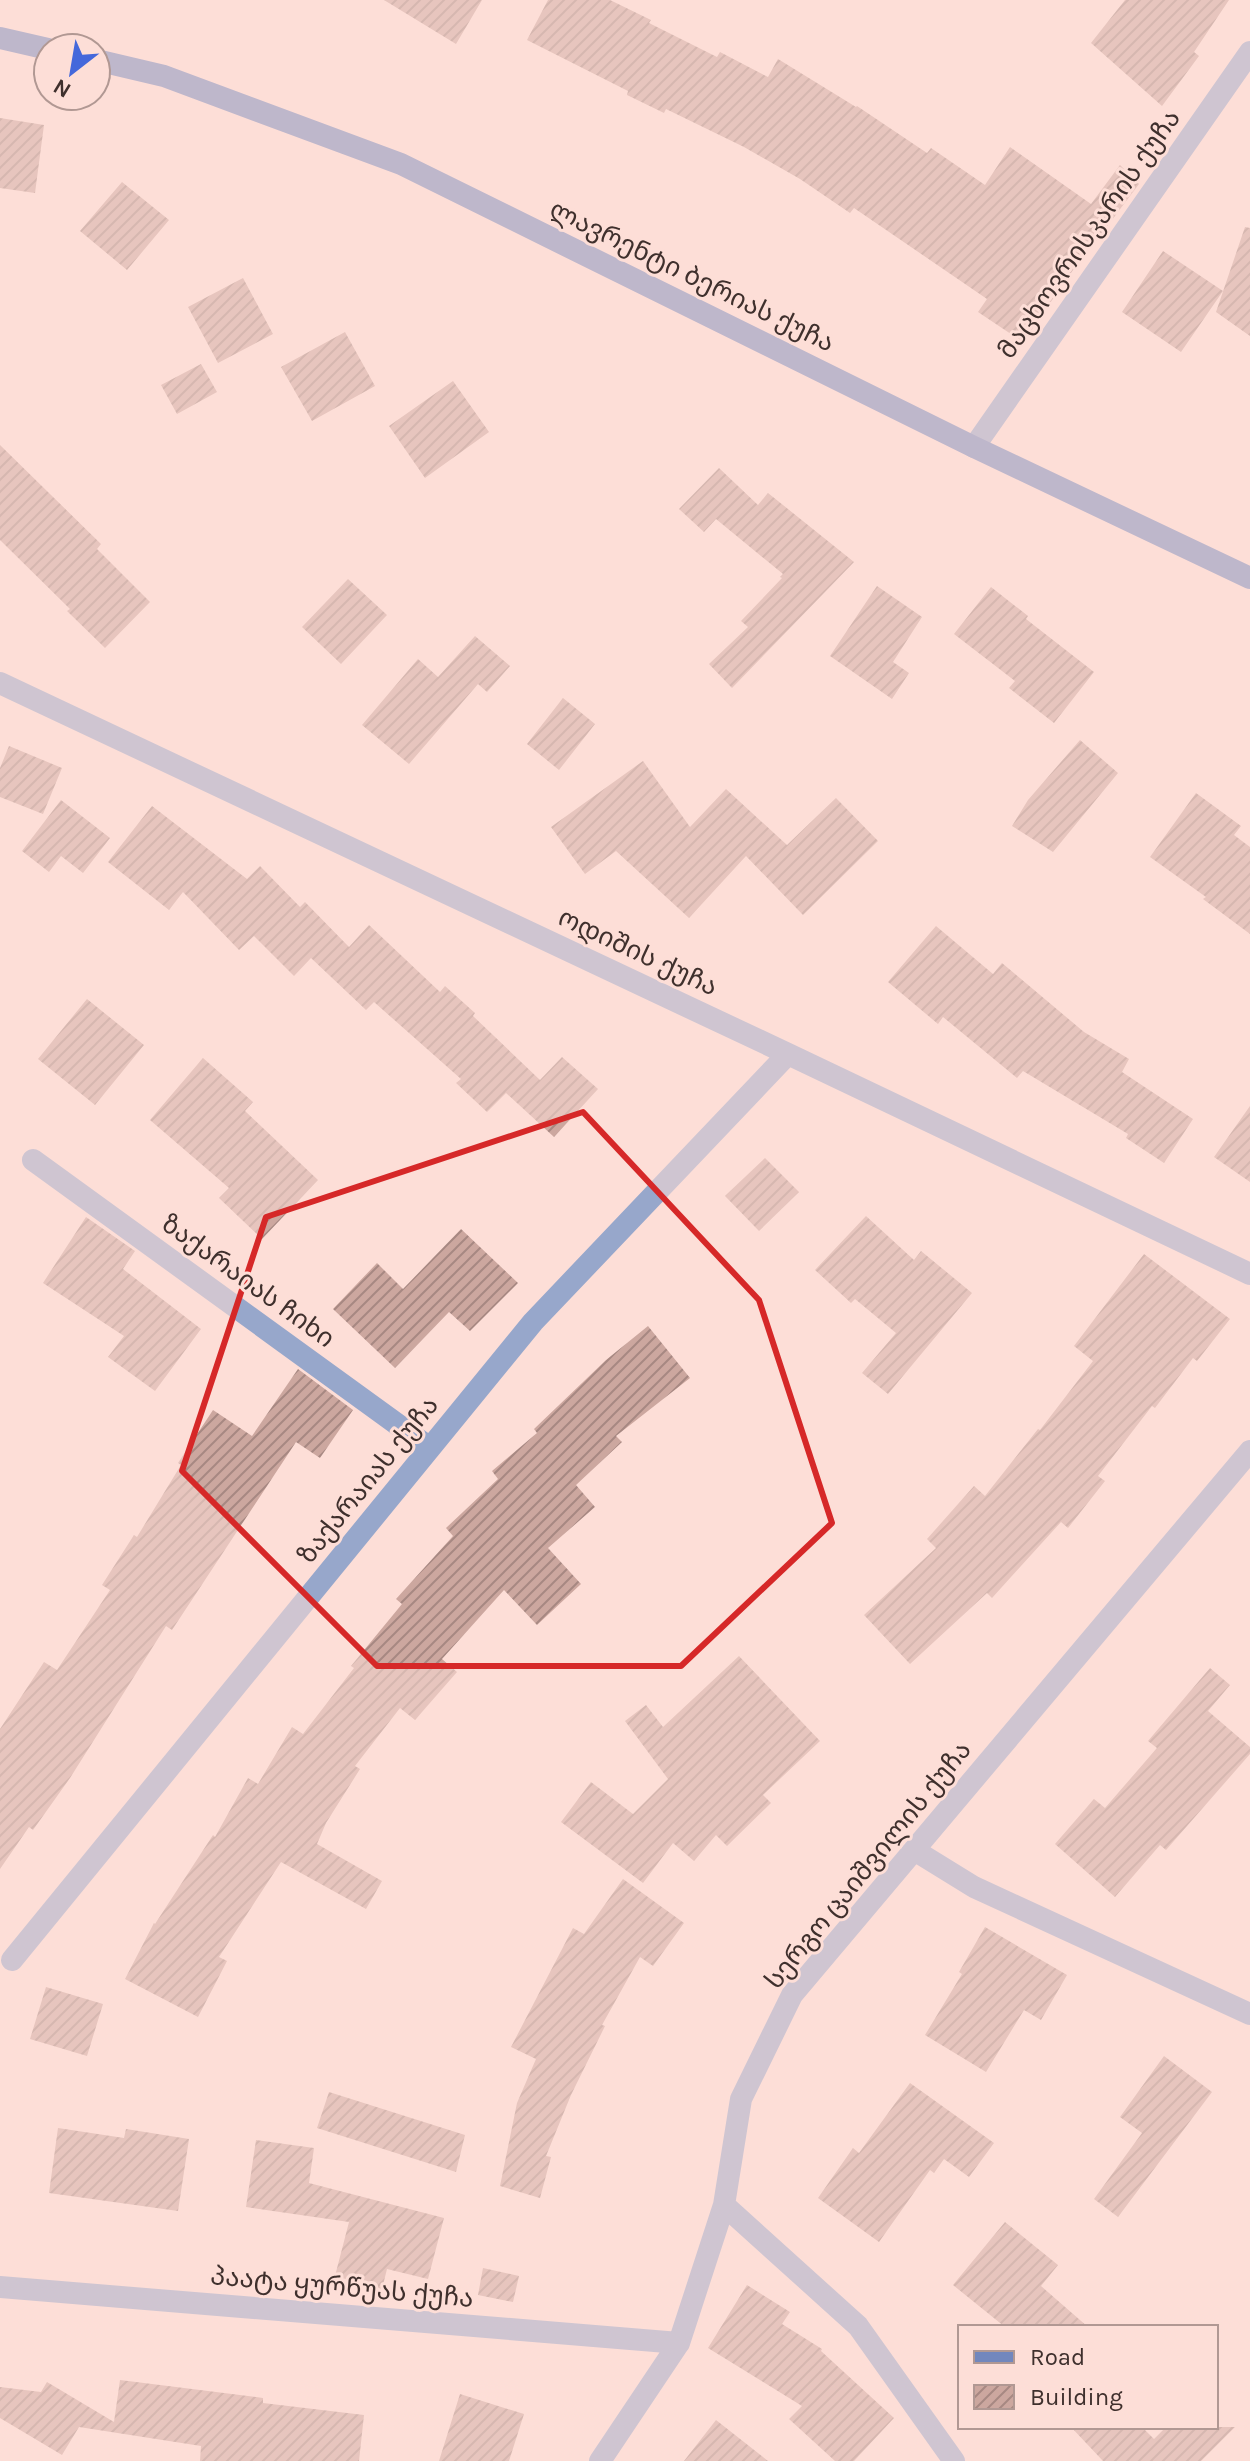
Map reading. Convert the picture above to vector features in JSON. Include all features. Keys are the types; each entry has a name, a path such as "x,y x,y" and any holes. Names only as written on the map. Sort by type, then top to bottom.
{"main road":[{"path":"0,38 32,45"},
{"name":"ლავრენტი ბერიას ქუჩა","path":"112,64 164,76 401,164 974,447 1250,578"}],"street":[{"name":"მაცხოვრისკარის ქუჩა","path":"974,447 1250,52"},
{"name":"ოდიშის ქუჩა","path":"0,683 1250,1274"},
{"name":"ზაქარაიას ქუჩა","path":"12,1960 533,1322 788,1054"},
{"name":"ზაქარაიას ჩიხი","path":"33,1160 430,1448"},
{"name":"სერგო ცაიშვილის ქუჩა","path":"600,2461 679,2343 724,2205 741,2099 792,1995 1250,1451"},
{"path":"914,1850 974,1887 1250,2014"},
{"path":"724,2205 858,2326 954,2461"},
{"name":"პაატა ყურწუას ქუჩა","path":"0,2287 679,2343"}],"highlighted area":[{"path":"583,1112 759,1300 832,1523 681,1666 377,1666 182,1471 266,1217"}],"building":[{"path":"384,0 482,0 456,44"},
{"path":"548,0 610,0 717,57 720,52 768,77 778,59 857,106 927,153 931,148 985,185 1010,147 1091,204 1120,165 1139,184 1091,244 1023,342 978,312 987,299 854,208 850,213 800,179 744,147 666,109 664,113 627,95 628,91 527,40"},
{"path":"1125,0 1229,0 1194,52 1199,56 1162,106 1091,43"},
{"path":"0,118 44,125 35,193 0,188"},
{"path":"122,182 169,220 127,270 80,231"},
{"path":"1245,227 1250,228 1250,336 1216,312"},
{"path":"1163,251 1223,291 1181,352 1122,312"},
{"path":"243,278 273,334 218,363 188,307"},
{"path":"345,332 375,386 312,421 281,367"},
{"path":"201,364 217,392 177,414 161,385"},
{"path":"453,381 489,432 425,478 389,426"},
{"path":"0,445 101,544 97,549 150,602 105,648 0,540"},
{"path":"719,468 758,505 768,493 854,562 732,688 709,664 748,627 741,621 783,574 716,519 704,532 679,509"},
{"path":"348,579 387,615 341,664 302,627"},
{"path":"877,586 922,617 893,662 909,673 892,699 830,656"},
{"path":"991,587 1028,616 1026,619 1094,672 1054,723 1009,688 1015,681 954,634"},
{"path":"475,636 510,666 487,692 478,684 409,764 362,725 418,659 438,677"},
{"path":"563,698 595,724 559,770 527,744"},
{"path":"1080,740 1118,773 1053,852 1012,826 1028,800"},
{"path":"9,746 62,768 43,814 0,797 0,768"},
{"path":"643,761 690,827 726,789 787,845 836,798 878,841 803,915 746,856 689,918 616,851 585,874 551,827"},
{"path":"1196,793 1241,826 1234,835 1250,847 1250,934 1203,899 1206,897 1150,857"},
{"path":"61,800 110,838 83,873 61,856 49,872 22,851"},
{"path":"152,806 247,879 260,866 300,907 305,902 349,947 369,925 440,992 445,986 475,1013 473,1016 540,1080 562,1057 598,1089 554,1137 506,1093 487,1112 456,1083 461,1079 374,1002 366,1010 311,958 294,976 254,936 239,950 183,892 169,910 108,862"},
{"path":"936,926 993,974 1002,963 1084,1032 1129,1059 1122,1072 1193,1119 1164,1163 1126,1138 1128,1134 1023,1071 1017,1078 943,1017 938,1024 888,982"},
{"path":"87,999 144,1045 95,1105 38,1059"},
{"path":"203,1058 253,1102 245,1111 318,1180 262,1239 219,1198 229,1188 150,1120"},
{"path":"1250,1106 1250,1182 1214,1157"},
{"path":"765,1158 799,1192 759,1231 725,1196"},
{"path":"866,1216 914,1260 921,1251 972,1293 888,1394 862,1373 896,1333 855,1299 851,1303 815,1270"},
{"path":"86,1217 135,1251 123,1269 201,1329 155,1391 108,1357 124,1336 43,1283"},
{"path":"461,1229 518,1283 470,1331 449,1312 395,1368 333,1309 377,1263 403,1289"},
{"path":"1144,1254 1230,1319 1197,1361 1193,1358 1155,1408 1152,1406 1098,1476 1105,1481 1068,1528 1061,1522 992,1598 987,1593 910,1664 864,1615 936,1548 927,1539 974,1486 985,1496 1040,1430 1093,1361 1074,1346"},
{"path":"648,1326 690,1378 616,1436 622,1442 576,1485 595,1507 548,1548 581,1584 537,1625 504,1590 442,1659 457,1672 415,1720 400,1708 355,1766 360,1769 326,1823 317,1844 382,1881 366,1909 281,1862 219,1957 227,1961 198,2017 125,1979 154,1923 213,1835 215,1837 248,1778 258,1784 292,1727 303,1734 354,1668 351,1666 402,1604 396,1599 453,1536 446,1528 498,1479 492,1471 537,1433 534,1429 606,1360"},
{"path":"298,1369 353,1410 320,1458 296,1442 172,1630 166,1626 70,1778 33,1830 29,1827 0,1869 0,1729 44,1662 57,1670 110,1590 102,1585 134,1535 137,1537 181,1465 178,1463 213,1410 252,1436"},
{"path":"739,1656 820,1741 763,1795 771,1803 727,1846 716,1835 694,1861 673,1843 643,1883 561,1822 591,1782 633,1814 668,1779 625,1721 646,1705 663,1727"},
{"path":"1210,1668 1230,1685 1208,1711 1250,1747 1250,1754 1166,1850 1160,1845 1115,1897 1055,1844 1094,1799 1105,1808 1157,1748 1148,1741"},
{"path":"623,1879 684,1923 653,1966 640,1957 602,2025 605,2026 571,2095 546,2156 551,2157 540,2198 500,2186 517,2103 536,2059 511,2047 573,1928 584,1934"},
{"path":"985,1927 1067,1975 1041,2020 1024,2010 986,2072 925,2035 962,1974 959,1972"},
{"path":"46,1987 103,2004 87,2056 30,2039"},
{"path":"1164,2056 1212,2092 1118,2217 1094,2199 1142,2133 1120,2117"},
{"path":"910,2083 994,2143 969,2177 944,2159 934,2173 930,2170 879,2242 818,2198 853,2148 859,2153"},
{"path":"329,2092 465,2135 456,2172 317,2128"},
{"path":"58,2128 124,2138 126,2129 189,2139 178,2211 49,2193"},
{"path":"256,2140 314,2148 309,2183 444,2218 428,2279 387,2269 382,2289 335,2276 349,2222 246,2207"},
{"path":"1005,2222 1058,2265 1041,2286 1086,2325 1003,2325 953,2285"},
{"path":"483,2268 519,2276 513,2302 478,2295"},
{"path":"747,2285 790,2312 782,2324 822,2349 894,2418 854,2461 835,2461 789,2419 802,2406 708,2348"},
{"path":"120,2380 263,2398 263,2403 364,2415 359,2461 200,2461 201,2446 79,2427 62,2455 0,2418 0,2387 41,2392 47,2382 114,2422"},
{"path":"460,2394 524,2414 509,2461 439,2461"},
{"path":"716,2420 768,2461 684,2461"},
{"path":"1235,2427 1201,2461 1103,2461 1073,2429 1144,2429 1154,2439 1164,2429"}]}
